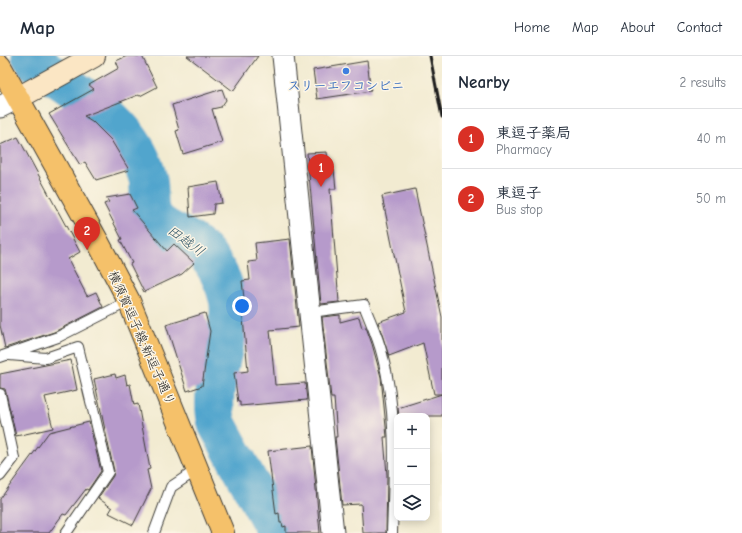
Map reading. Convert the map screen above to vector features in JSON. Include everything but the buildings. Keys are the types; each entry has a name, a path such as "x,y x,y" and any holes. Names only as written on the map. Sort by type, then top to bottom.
{"main road":[{"name":"横須賀逗子線;新逗子通り","path":"0,66 9,103 129,301 223,533"}],"street":[{"path":"9,103 94,56"},
{"path":"283,56 333,533"}],"lane":[{"path":"4,356 58,337 129,301"},
{"path":"311,312 364,305 382,352 393,415 394,457 392,533"},
{"path":"4,356 46,358 78,347 108,472 66,533"},
{"path":"0,394 14,458 0,476"},
{"path":"154,533 171,487 198,469"}],"waterway":[{"name":"田越川","path":"31,56 37,64 81,94 122,130 133,144 144,166 149,184 150,210 155,219 166,228 194,243 207,256 218,272 228,299 229,313 226,338 215,392 215,413 217,424 277,533"}],"railway":[{"path":"430,56 442,117"}],"place":[{"name":"スリーエフコンビニ","path":"346,71"},
{"name":"東逗子薬局","path":"321,187"},
{"name":"東逗子","path":"87,250"}]}
